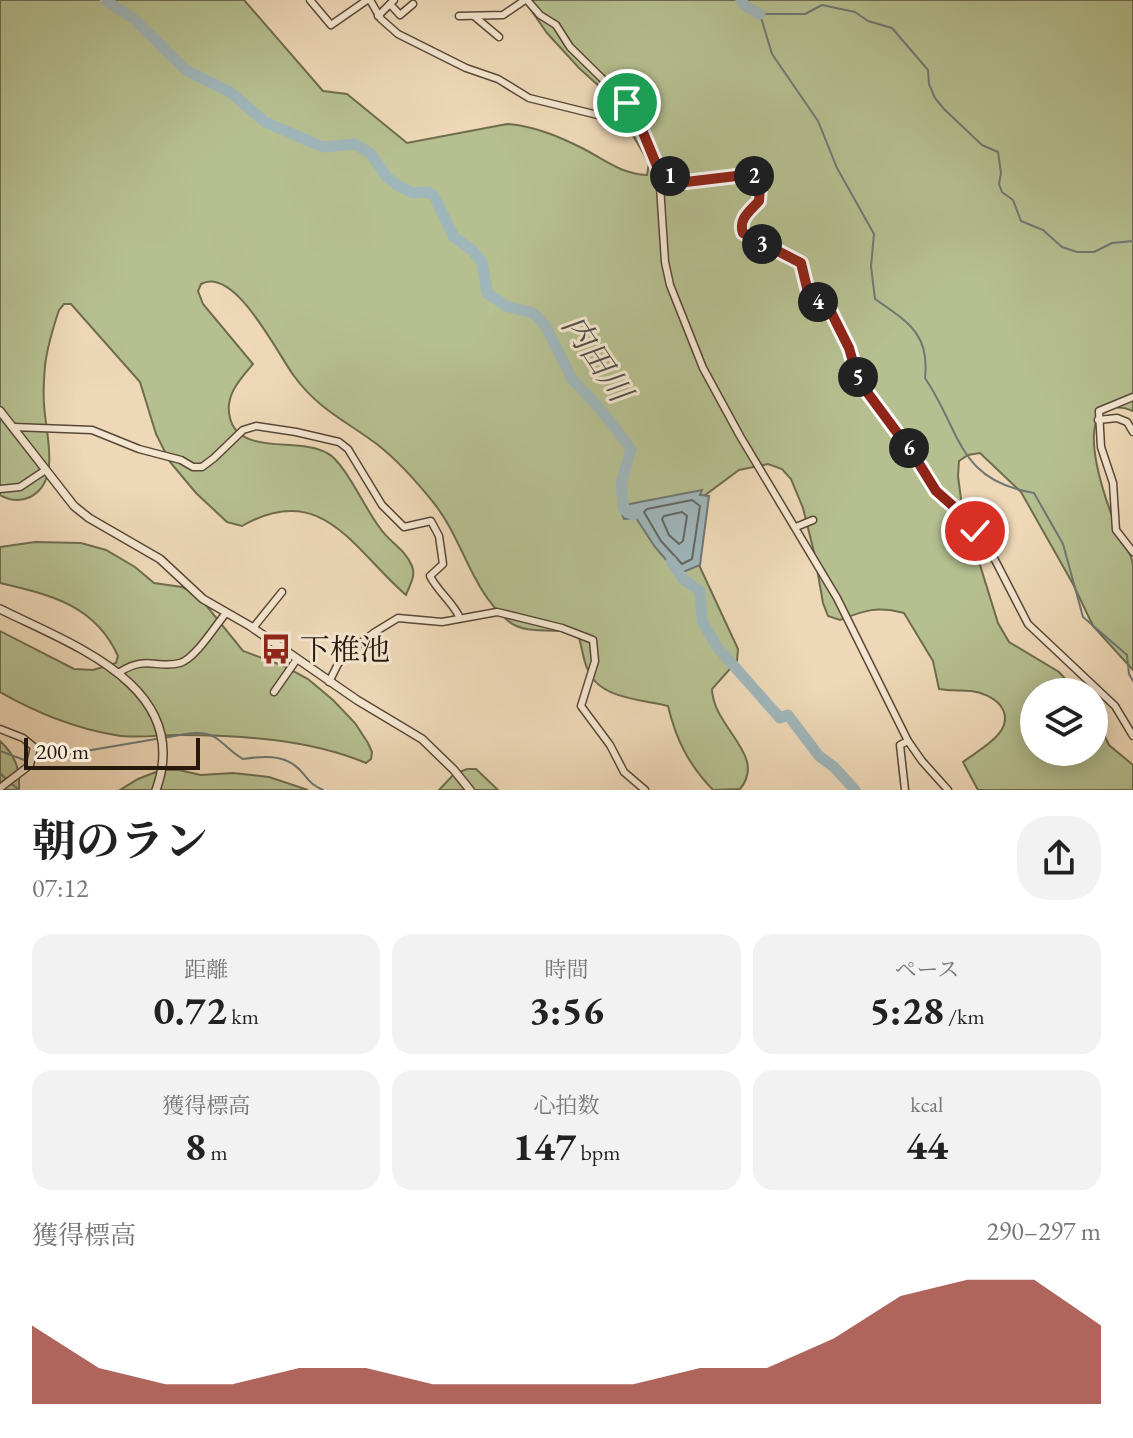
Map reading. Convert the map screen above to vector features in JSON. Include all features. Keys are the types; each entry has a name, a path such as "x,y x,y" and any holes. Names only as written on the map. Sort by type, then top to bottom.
{"street":[{"path":"310,0 331,25 368,0 378,16 405,37 466,68 498,79 529,98 638,125"},
{"path":"459,16 503,15 526,0 540,15 556,25 570,47 627,103 659,171 665,262 683,321 703,368 837,598 908,741 948,790"},
{"path":"378,16 392,2 400,15 413,4"},
{"path":"474,16 499,37"},
{"path":"659,171 686,182 753,174 760,186 759,201 744,218 743,233 801,263 808,292 812,299 829,308 849,348 857,376 867,392 936,491 975,531 995,560 1028,624 1115,706 1133,736"},
{"path":"1131,399 1099,411 1098,420 1101,447 1113,483 1116,530 1133,552"},
{"path":"0,411 74,506 160,559 203,599 253,628 329,682 422,739 470,790"},
{"path":"1098,420 1117,418 1127,422 1133,432"},
{"path":"13,427 92,430 139,449 181,460 193,467 202,467 243,430 256,426 339,442 348,449 390,516 404,527 431,521 439,536 443,564"},
{"path":"0,489 20,487 44,471"},
{"path":"796,527 813,520"},
{"path":"451,563 443,564 430,576 436,588 452,602 460,618"},
{"path":"253,628 282,592"},
{"path":"0,609 94,656 120,672 140,693 155,719 161,741 156,790"},
{"path":"329,682 338,664 350,651 398,618 442,622 497,612 562,628 593,640 595,661 581,706 610,745 624,772 645,790"},
{"path":"120,672 131,665 147,662 181,663 191,657 226,613"},
{"path":"274,692 297,659"},
{"path":"0,729 30,742 34,747 30,764 6,784"},
{"path":"906,789 900,745 908,741"}],"green space":[{"path":"0,0 244,0 323,91 347,94 407,143 507,124 517,125 556,136 622,169 647,175 649,163 610,96 547,33 524,0 1133,0 1133,411 1111,408 1104,411 1097,420 1094,447 1114,521 1133,566 1133,670 1093,626 1021,492 980,453 968,455 959,461 958,476 962,507 998,623 1009,642 1064,678 1020,678 1020,766 1108,766 1108,743 1133,765 1133,790 978,790 963,762 1001,731 1005,714 1000,705 979,692 939,689 933,661 904,613 878,610 840,620 828,616 803,508 791,479 782,469 768,464 739,470 704,496 695,509 699,565 738,649 737,661 712,689 721,716 748,765 747,777 740,789 713,790 684,751 668,706 621,696 600,686 587,668 577,632 522,628 507,620 494,607 433,502 378,445 333,414 303,387 241,299 214,282 201,284 198,291 203,304 253,364 234,388 229,402 230,418 236,430 257,442 315,448 334,458 374,520 409,560 413,573 406,595 352,541 315,515 294,511 270,514 242,526 227,522 196,493 170,462 156,434 140,382 71,304 64,304 59,310 46,359 44,399 49,468 46,480 40,490 26,499 15,500 0,495"},
{"path":"35,542 81,543 106,550 135,567 154,583 182,587 197,594 243,651 284,666 308,679 333,700 355,723 368,743 371,759 366,763 321,748 249,738 115,735 56,718 0,692 0,631 74,669 93,670 116,663 118,656 97,625 70,605 37,592 0,583 0,547"},
{"path":"0,741 16,763 19,790 0,790"},
{"path":"476,769 498,790 439,790 454,774"},
{"path":"161,770 201,775 233,773 269,777 308,790 120,790"}],"water":[{"path":"702,490 700,495 709,496 700,565 678,574 636,518 624,519 619,506"}],"waterway":[{"name":"内田川","path":"105,0 134,19 186,70 230,92 265,122 323,147 355,144 371,154 387,177 397,185 413,193 428,192 434,196 454,237 482,262 487,293 506,306 533,313 545,325 572,379 631,449 621,484 624,510 633,515"},
{"path":"741,0 745,6 760,14"},
{"path":"1133,241 1112,243 1094,252 1077,252 1062,247 1043,230 1021,221 1013,200 1002,192 999,184 998,152 982,145 944,109 929,84 928,70 892,28 868,21 855,12 822,5 805,14 760,14 772,54 818,121 837,168 874,234 871,266 875,299 907,323 920,340 926,363 925,378 964,451 975,465 1009,487 1034,493 1063,544 1083,617 1127,655 1133,681"},
{"name":"内田川","path":"671,561 683,579 700,591 702,621 718,648 780,718 788,715 819,756 855,790"},
{"path":"162,738 210,735 243,759 265,757 287,761 323,790"},
{"path":"0,751 27,761 156,739"},
{"path":"0,773 6,779"},
{"path":"11,783 19,790"}],"place":[{"name":"下椎池","path":"276,649"}],"route":[{"path":"627,103 659,171 686,182 753,174 760,186 759,201 744,218 743,233 801,263 808,292 812,299 829,308 849,348 857,376 867,392 936,491 975,531"}]}
